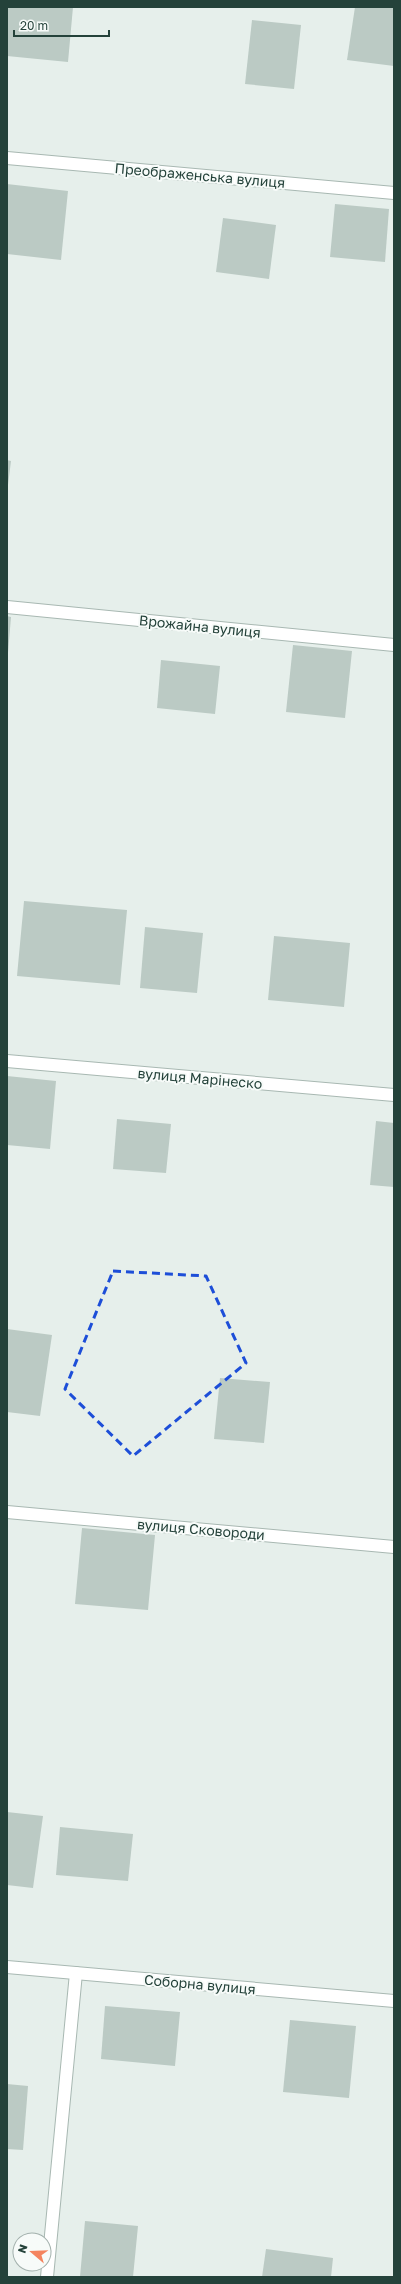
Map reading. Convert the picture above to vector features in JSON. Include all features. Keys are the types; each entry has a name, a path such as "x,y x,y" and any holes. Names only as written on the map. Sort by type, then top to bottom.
{"street":[{"name":"Преображенська вулиця","path":"7,158 394,193"},
{"name":"Врожайна вулиця","path":"7,607 394,644"},
{"name":"вулиця Марінеско","path":"7,1061 394,1095"},
{"name":"вулиця Сковороди","path":"7,1512 394,1547"},
{"name":"Соборна вулиця","path":"7,1966 394,2001"},
{"path":"48,2277 76,1973"}],"highlighted area":[{"path":"113,1271 206,1276 246,1363 133,1456 65,1389"}],"building":[{"path":"7,7 73,7 68,62 7,56"},
{"path":"355,7 394,7 394,66 347,60"},
{"path":"252,20 301,25 294,89 245,84"},
{"path":"7,184 68,191 61,260 7,254"},
{"path":"335,204 389,209 385,262 330,257"},
{"path":"223,218 276,225 269,279 216,272"},
{"path":"7,460 11,461 8,485 7,485"},
{"path":"7,616 11,617 8,653 7,653"},
{"path":"293,645 352,651 345,718 286,712"},
{"path":"161,660 220,666 215,714 157,708"},
{"path":"24,901 127,910 120,985 17,976"},
{"path":"145,927 203,933 197,993 140,988"},
{"path":"274,936 350,943 344,1007 268,1000"},
{"path":"7,1076 56,1081 50,1149 7,1145"},
{"path":"117,1119 171,1124 166,1173 113,1169"},
{"path":"376,1121 394,1123 394,1187 370,1185"},
{"path":"7,1329 52,1335 40,1416 7,1412"},
{"path":"220,1378 270,1382 264,1443 214,1439"},
{"path":"82,1528 155,1535 148,1610 75,1604"},
{"path":"7,1812 43,1816 33,1888 7,1885"},
{"path":"60,1827 133,1834 128,1881 56,1875"},
{"path":"105,2006 180,2012 175,2066 101,2059"},
{"path":"290,2020 356,2026 349,2098 283,2092"},
{"path":"7,2084 28,2086 23,2150 7,2149"},
{"path":"85,2221 138,2226 133,2277 80,2277"},
{"path":"266,2249 333,2258 331,2277 262,2277"}]}
